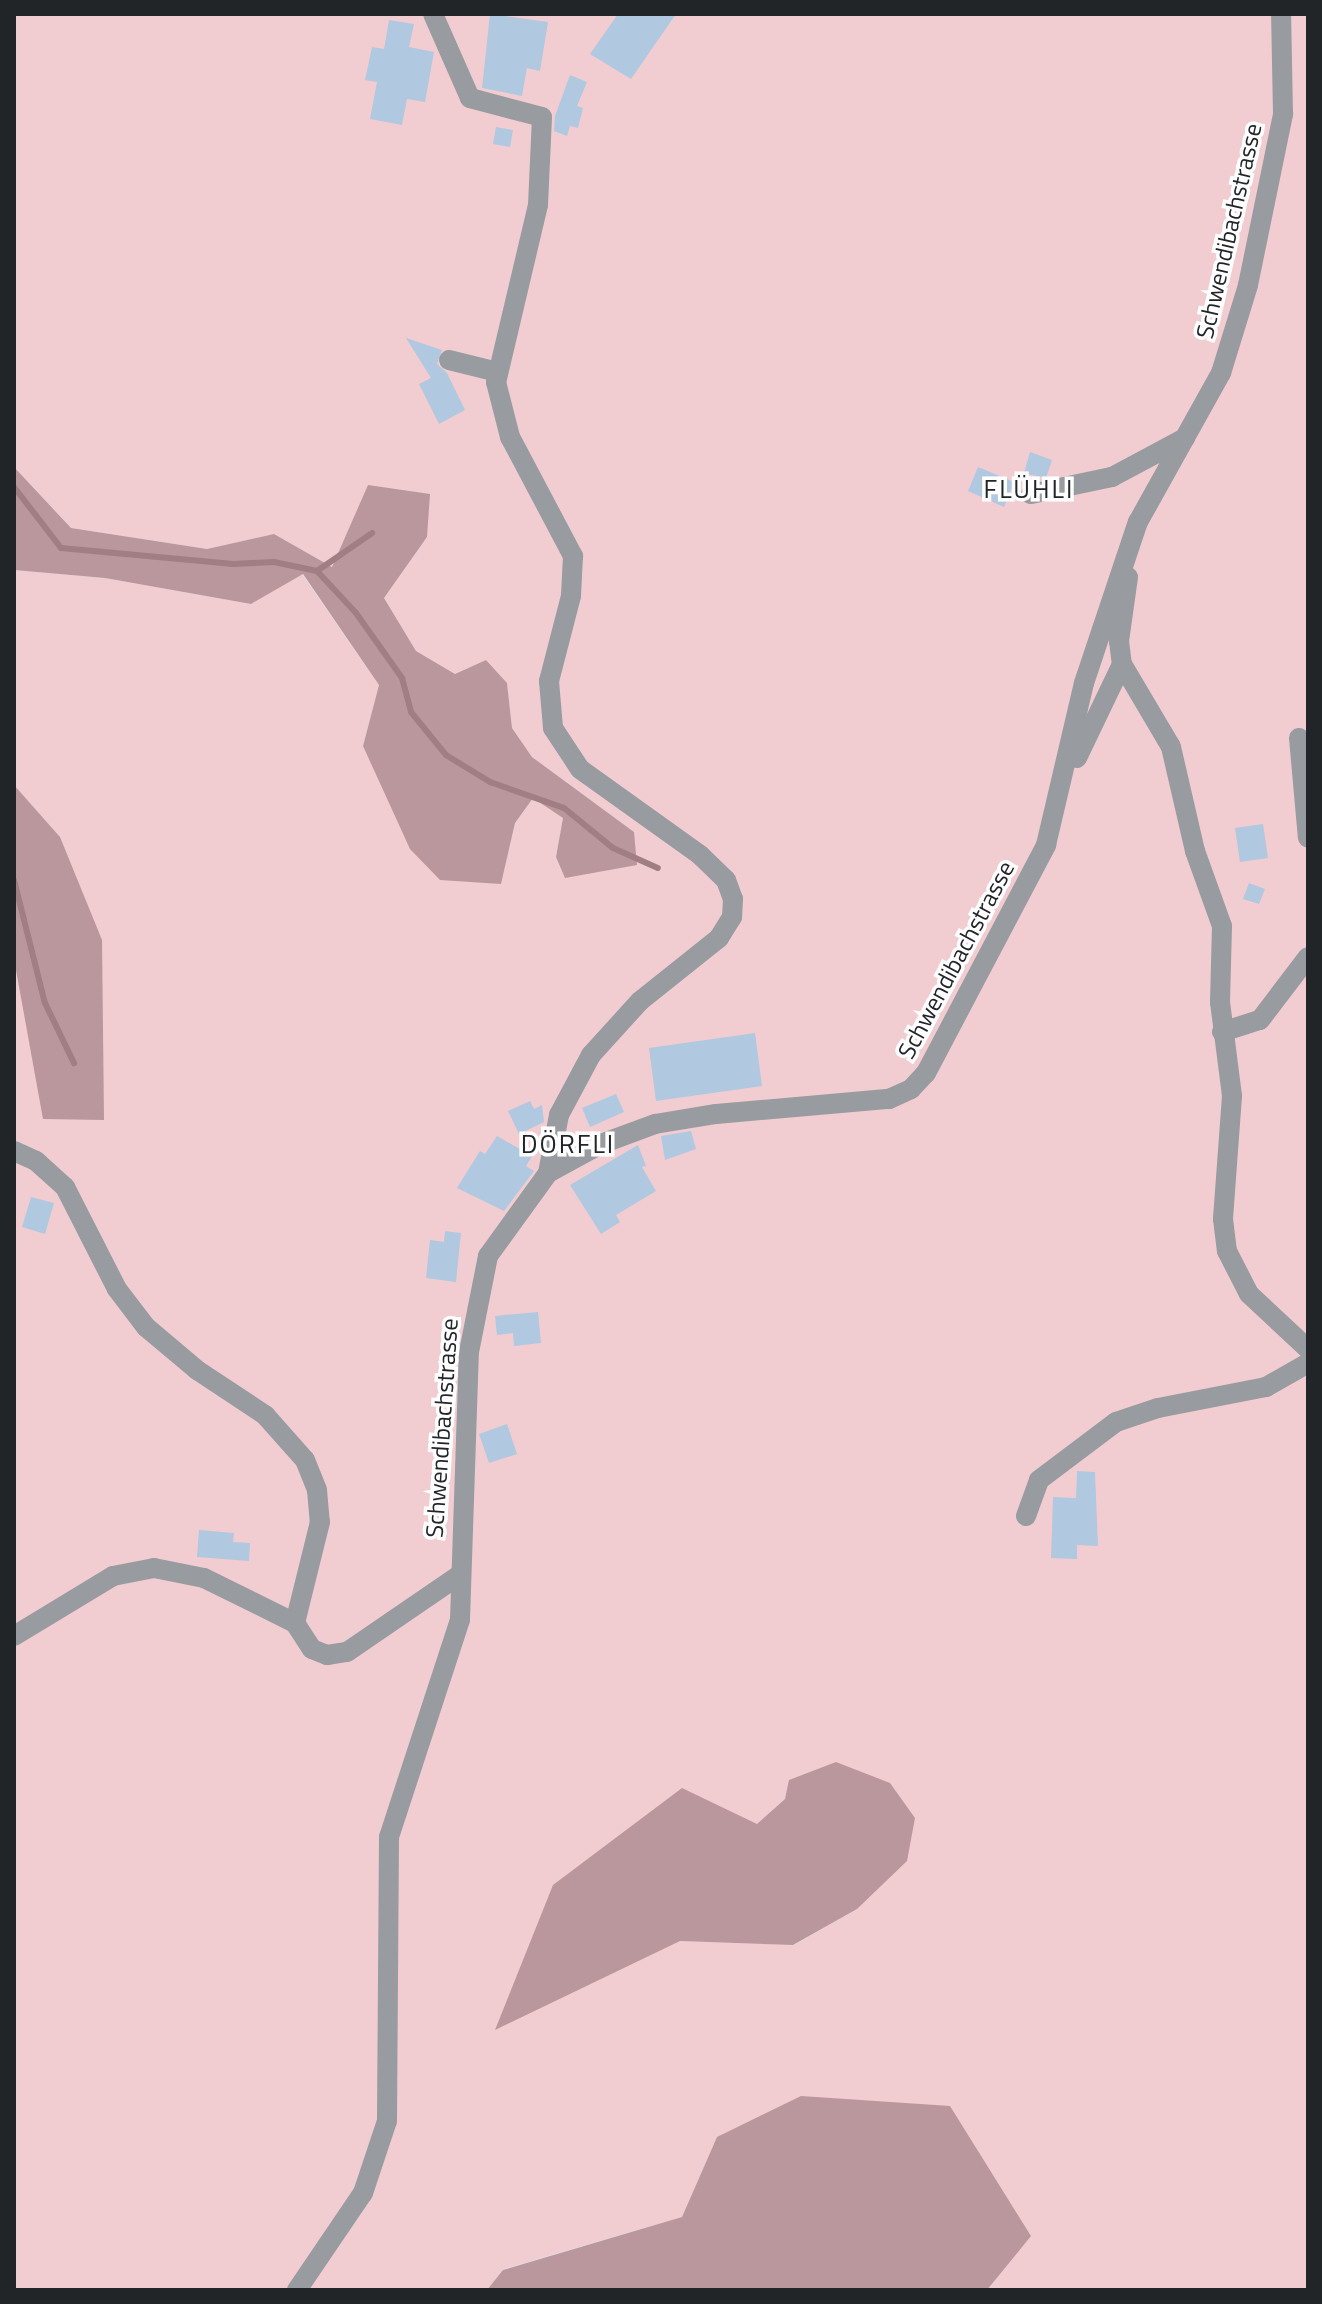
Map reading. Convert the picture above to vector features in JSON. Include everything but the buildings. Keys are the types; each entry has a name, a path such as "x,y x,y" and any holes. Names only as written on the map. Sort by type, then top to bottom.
{"street":[{"path":"433,14 470,98 542,117 538,205 498,372 504,422 573,556 571,596 549,681 550,715 559,743 602,788 716,869 733,899 732,917 719,938 640,1001 591,1055 559,1115 548,1173"},
{"name":"Schwendibachstrasse","path":"297,2290 347,2220 382,2144 389,2097 389,1837 408,1768 457,1636 469,1352 480,1283 496,1242 548,1173 655,1124 781,1106 876,1102 911,1089 926,1073 1031,878 1065,784 1084,683 1130,544 1145,505 1217,382 1248,285 1283,114 1281,14"},
{"path":"449,360 498,372"},
{"path":"1031,494 1112,477 1185,438"},
{"path":"1065,784 1122,664 1130,544"},
{"path":"1122,664 1171,747 1195,851 1220,916 1222,1032 1232,1096 1223,1219 1227,1251 1255,1301 1308,1349"},
{"path":"1299,738 1308,838"},
{"path":"1222,1032 1260,1020 1308,957"},
{"path":"14,1151 43,1166 65,1187 117,1289 146,1327 197,1370 265,1415 305,1460 317,1490 320,1522 295,1623"},
{"path":"1026,1516 1039,1480 1083,1441 1116,1422 1158,1408 1266,1387 1308,1363"},
{"path":"14,1636 113,1576 154,1568 204,1578 295,1623 312,1649 327,1655 347,1652 458,1576"}],"shaded area":[{"path":"14,14 1308,14 1308,2290 987,2290 1031,2235 717,2137 682,2217 504,2269 487,2290 14,2290 14,959 60,837 14,785 14,570 105,578 251,604 302,574 379,685 363,746 501,884 515,823 533,797 563,818 556,857 634,832 532,757 512,728 507,683 486,660 455,674 416,651 384,598 427,537 368,486 332,567 274,534 207,549 71,528 14,467","holes":["785,1799 857,1909 794,1945 680,1941 757,1824"]},
{"path":"14,467 71,528 207,549 274,534 332,567 368,485 430,494 427,537 384,598 416,651 455,674 486,660 507,683 512,728 532,757 634,832 637,865 565,878 556,857 563,818 533,798 515,823 501,884 440,880 410,849 363,746 379,685 303,574 251,604 105,578 14,570"},
{"path":"14,785 60,837 102,940 104,1120 43,1119 14,959"},
{"path":"836,1762 890,1783 915,1818 907,1861 857,1909 793,1945 680,1941 495,2030 553,1885 682,1788 757,1824 785,1799 789,1780"},
{"path":"801,2096 950,2106 1031,2236 987,2290 487,2290 503,2270 682,2217 717,2137"}],"waterway":[{"path":"14,487 61,548 233,564 274,562 317,571 356,613 402,678 411,712 446,755 490,782 564,808 613,848 658,868"},
{"path":"317,571 372,533"},
{"path":"14,880 45,1003 74,1063"}],"district":[{"name":"FLÜHLI","path":"1029,489"},
{"name":"DÖRFLI","path":"568,1144"}]}
